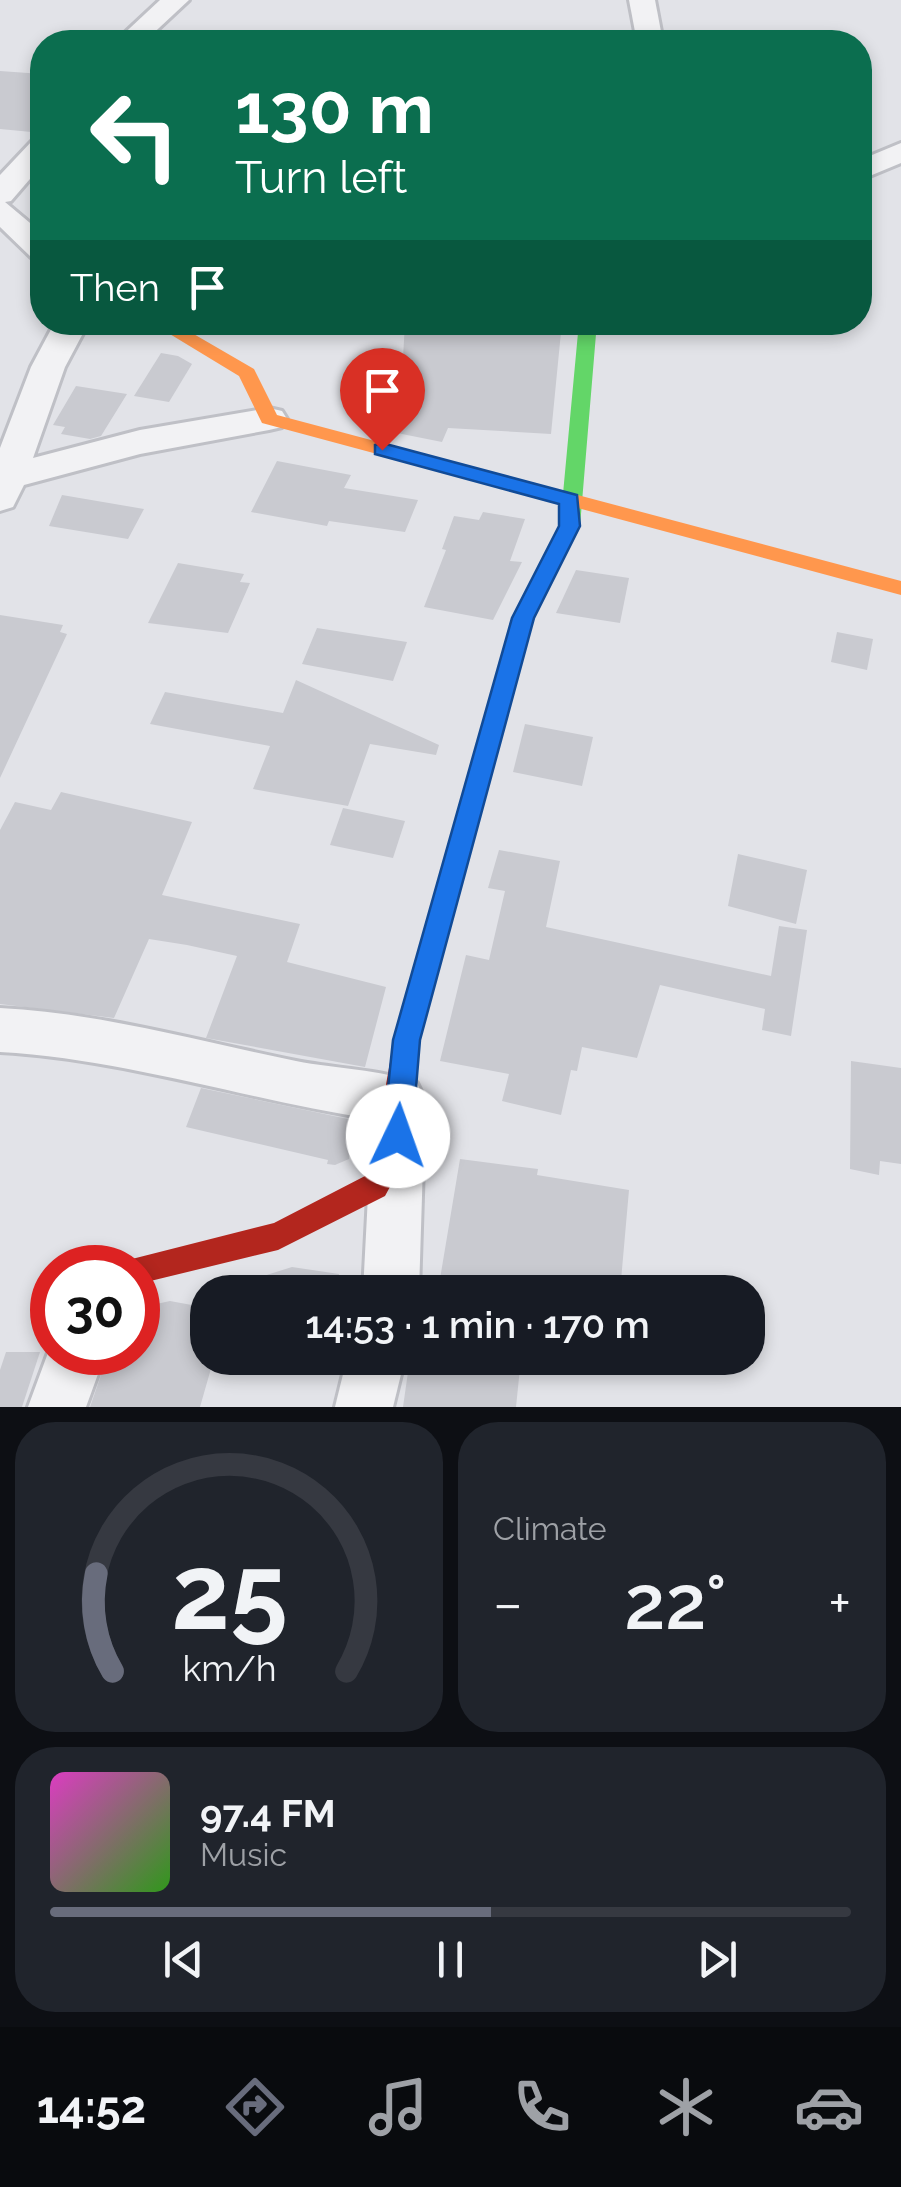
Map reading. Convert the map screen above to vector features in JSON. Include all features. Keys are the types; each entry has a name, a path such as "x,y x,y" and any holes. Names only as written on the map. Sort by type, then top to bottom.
{"street":[{"path":"142,30 176,0"},
{"path":"642,0 648,30"},
{"path":"872,165 901,152"},
{"path":"0,194 30,161"},
{"path":"0,210 30,239"},
{"path":"3,488 48,367 65,335"},
{"path":"182,335 247,372 269,419"},
{"path":"160,1265 278,1236 375,1186 384,1172 407,1040 523,618 570,526 587,335"},
{"path":"3,488 140,442 269,419 901,588"},
{"path":"0,1030 58,1033 301,1086 398,1100"},
{"path":"393,1275 398,1100"},
{"path":"58,1407 69,1375"},
{"path":"364,1407 372,1375"}],"building":[{"path":"0,71 30,73 30,132 0,129"},
{"path":"404,335 561,335 551,434 448,428 442,442 387,431 400,405 350,396 376,352 403,358"},
{"path":"161,353 192,364 169,402 134,396"},
{"path":"76,386 127,394 101,436 90,439 61,434 65,427 53,425"},
{"path":"277,461 351,475 344,488 418,500 405,532 329,521 327,526 251,512"},
{"path":"62,495 144,509 128,539 49,526"},
{"path":"483,512 525,519 510,561 522,562 493,620 424,607 446,550 442,549 454,516 479,520"},
{"path":"178,563 244,574 240,582 250,583 228,633 148,623"},
{"path":"576,570 629,578 620,623 556,613"},
{"path":"0,615 63,625 60,632 67,634 0,778"},
{"path":"317,628 407,642 393,681 302,664"},
{"path":"837,632 873,639 867,670 831,662"},
{"path":"296,680 439,745 436,755 370,744 348,806 253,789 270,746 150,724 165,692 283,713"},
{"path":"525,724 593,737 582,786 513,772"},
{"path":"61,792 192,822 162,895 300,924 287,962 386,987 365,1067 206,1038 237,956 187,945 149,939 114,1018 0,1004 0,830 15,802 51,810"},
{"path":"343,808 405,821 393,858 330,845"},
{"path":"499,850 560,861 546,927 771,976 779,926 807,930 791,1036 762,1030 765,1009 660,985 637,1058 582,1047 577,1071 571,1070 561,1115 502,1101 509,1074 440,1061 466,955 489,960 505,891 488,888"},
{"path":"738,854 807,870 796,924 728,906"},
{"path":"851,1061 901,1068 901,1164 880,1161 879,1175 850,1169"},
{"path":"201,1088 353,1120 349,1159 327,1164 328,1160 186,1127"},
{"path":"460,1159 538,1169 537,1175 629,1190 622,1275 441,1275"},
{"path":"292,1267 339,1274 339,1275 266,1275"},
{"path":"160,1303 190,1305 190,1375 209,1375 200,1407 90,1407 101,1375 160,1375"},
{"path":"6,1352 30,1352 32,1375 22,1407 0,1407 0,1370"},
{"path":"408,1375 519,1375 516,1407 403,1407"}],"traffic: fast":[{"path":"484,759 523,618 570,526 587,335"}],"traffic: slow":[{"path":"181,335 247,373 269,419 901,588"}],"traffic: jam":[{"path":"160,1265 278,1236 375,1186 384,1172 407,1040 484,759"}],"route":[{"path":"382,450 570,500 570,526 523,618 407,1040 398,1100 398,1136"}]}
